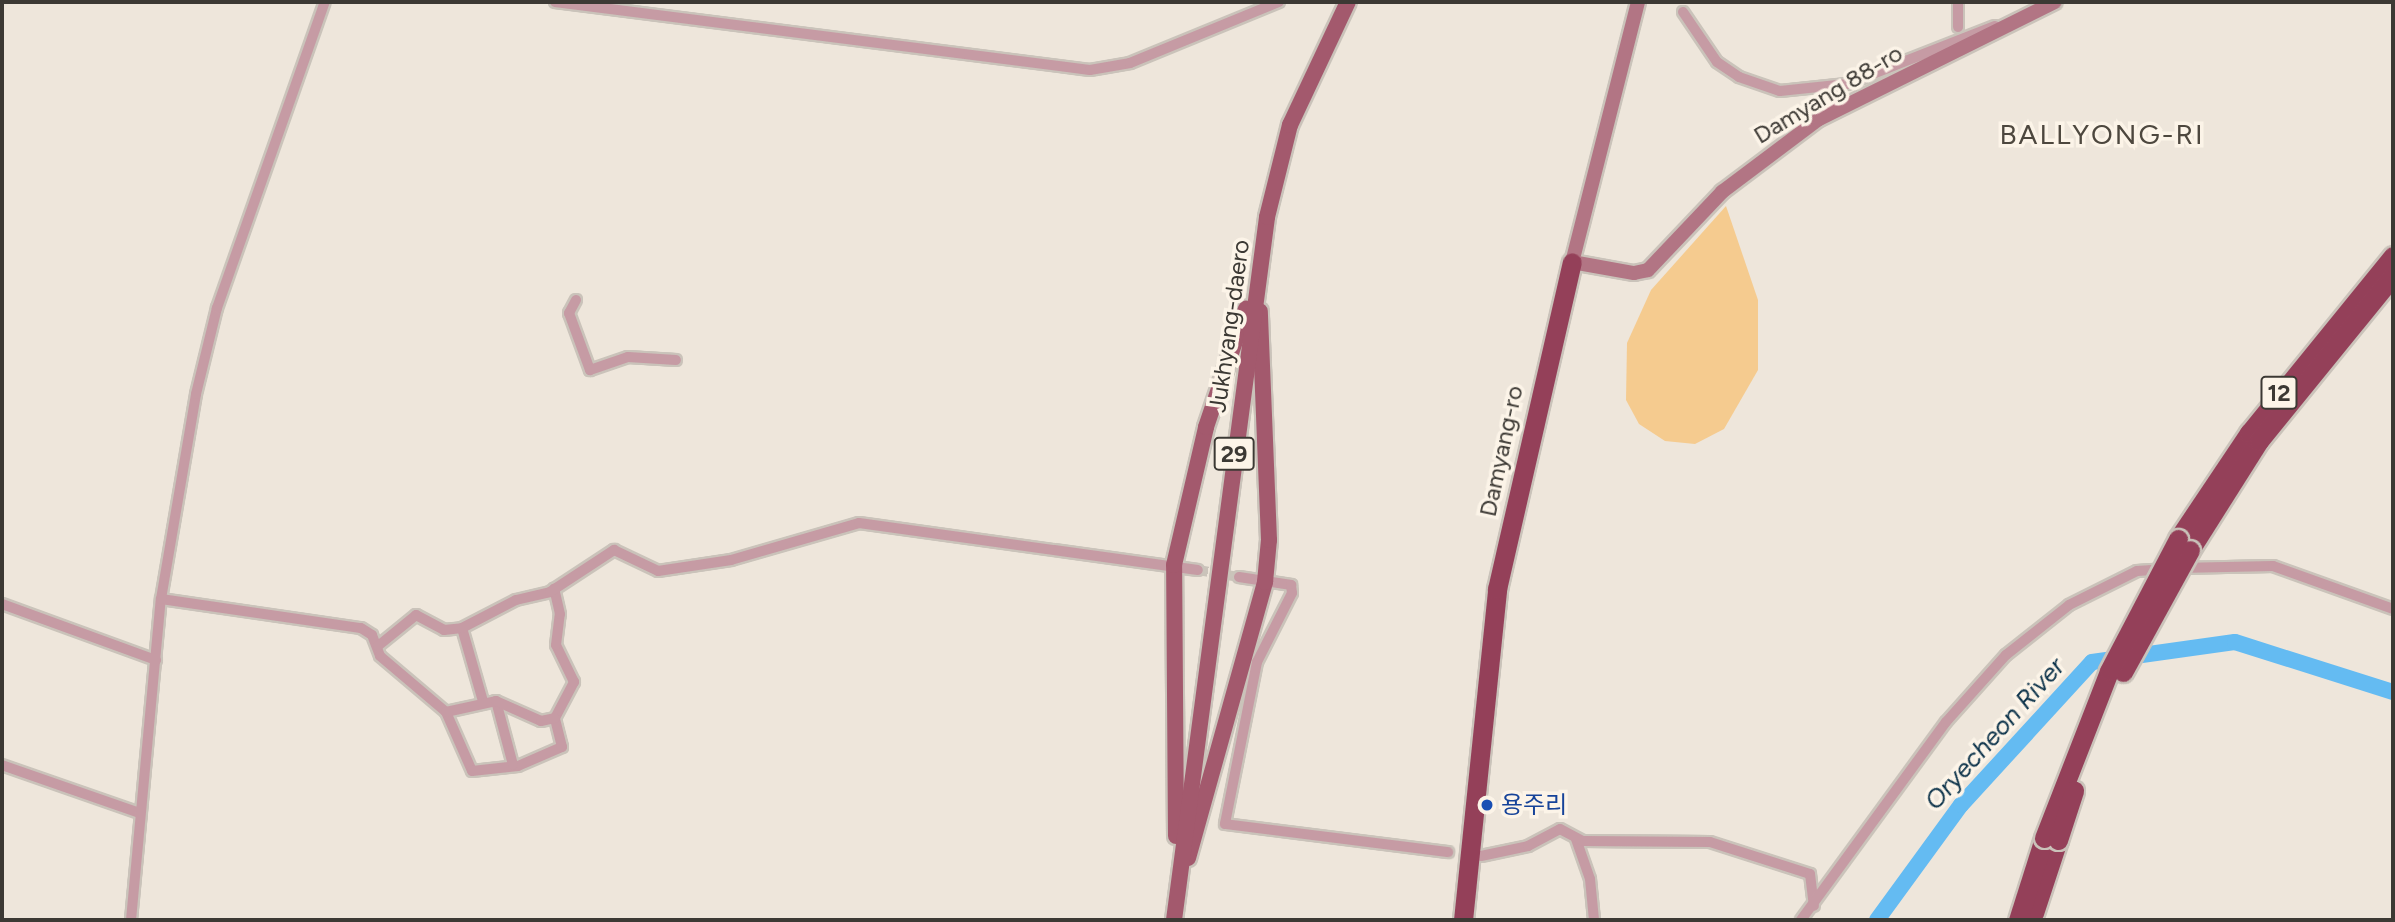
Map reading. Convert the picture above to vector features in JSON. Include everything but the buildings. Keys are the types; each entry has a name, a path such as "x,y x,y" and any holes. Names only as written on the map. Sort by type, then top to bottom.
{"highway":[{"name":"12","path":"2018,920 2120,677 2184,544 2249,433 2393,256"},
{"name":"Damyang-ro","path":"1463,920 1497,589 1572,262"},
{"name":"12","path":"2184,544 2259,441 2393,276"},
{"name":"12","path":"2032,920 2051,839"}],"main road":[{"name":"Jukhyang-daero","path":"1174,920 1259,270 1290,125 1348,2"},
{"name":"Damyang-ro","path":"1572,262 1638,2"},
{"name":"Damyang 88-ro","path":"1572,262 1647,270 1722,192 1819,119 2030,12 2055,2"},
{"path":"1176,894 1174,565 1206,427 1259,270"},
{"path":"1176,894 1213,783 1265,582 1269,540 1259,270"}],"street":[{"path":"131,920 161,599 217,307 325,2"},
{"path":"555,2 1090,70 1130,63 1279,2"},
{"path":"1958,2 1958,27"},
{"path":"1683,12 1717,62 1739,78 1805,92 1847,84 2030,12"},
{"path":"576,300 569,313 590,370 628,357 676,360"},
{"path":"378,646 416,615 444,630 462,628 509,603 554,589 614,550 658,571 731,559 859,523 1198,570"},
{"path":"1801,920 1967,695 2036,628 2087,595 2145,569 2256,564 2393,609"},
{"path":"1239,577 1291,584 1292,593 1256,662 1225,824 1448,852"},
{"path":"161,599 361,628 378,646 380,656 446,712 472,771 513,765 562,747 555,718 574,682 556,645 560,614 554,589"},
{"path":"2,604 156,660"},
{"path":"462,628 483,701"},
{"path":"446,712 483,701 496,701 541,721 555,718"},
{"path":"496,701 513,765"},
{"path":"2,765 140,813"},
{"path":"1481,856 1528,846 1560,829 1576,838 1631,845 1710,842 1810,874 1813,907"},
{"path":"1576,838 1590,879 1594,920"}],"shaded area":[{"path":"1726,206 1758,300 1758,370 1724,429 1695,444 1665,441 1639,424 1626,400 1627,343 1651,290"}],"waterway":[{"name":"Oryecheon River","path":"1877,920 1961,805 2092,662 2235,642 2393,692"}],"tunnel":[{"path":"1198,570 1239,577"}],"place":[{"name":"용주리","path":"1487,805"}],"district":[{"name":"BALLYONG-RI","path":"2102,134"}]}
